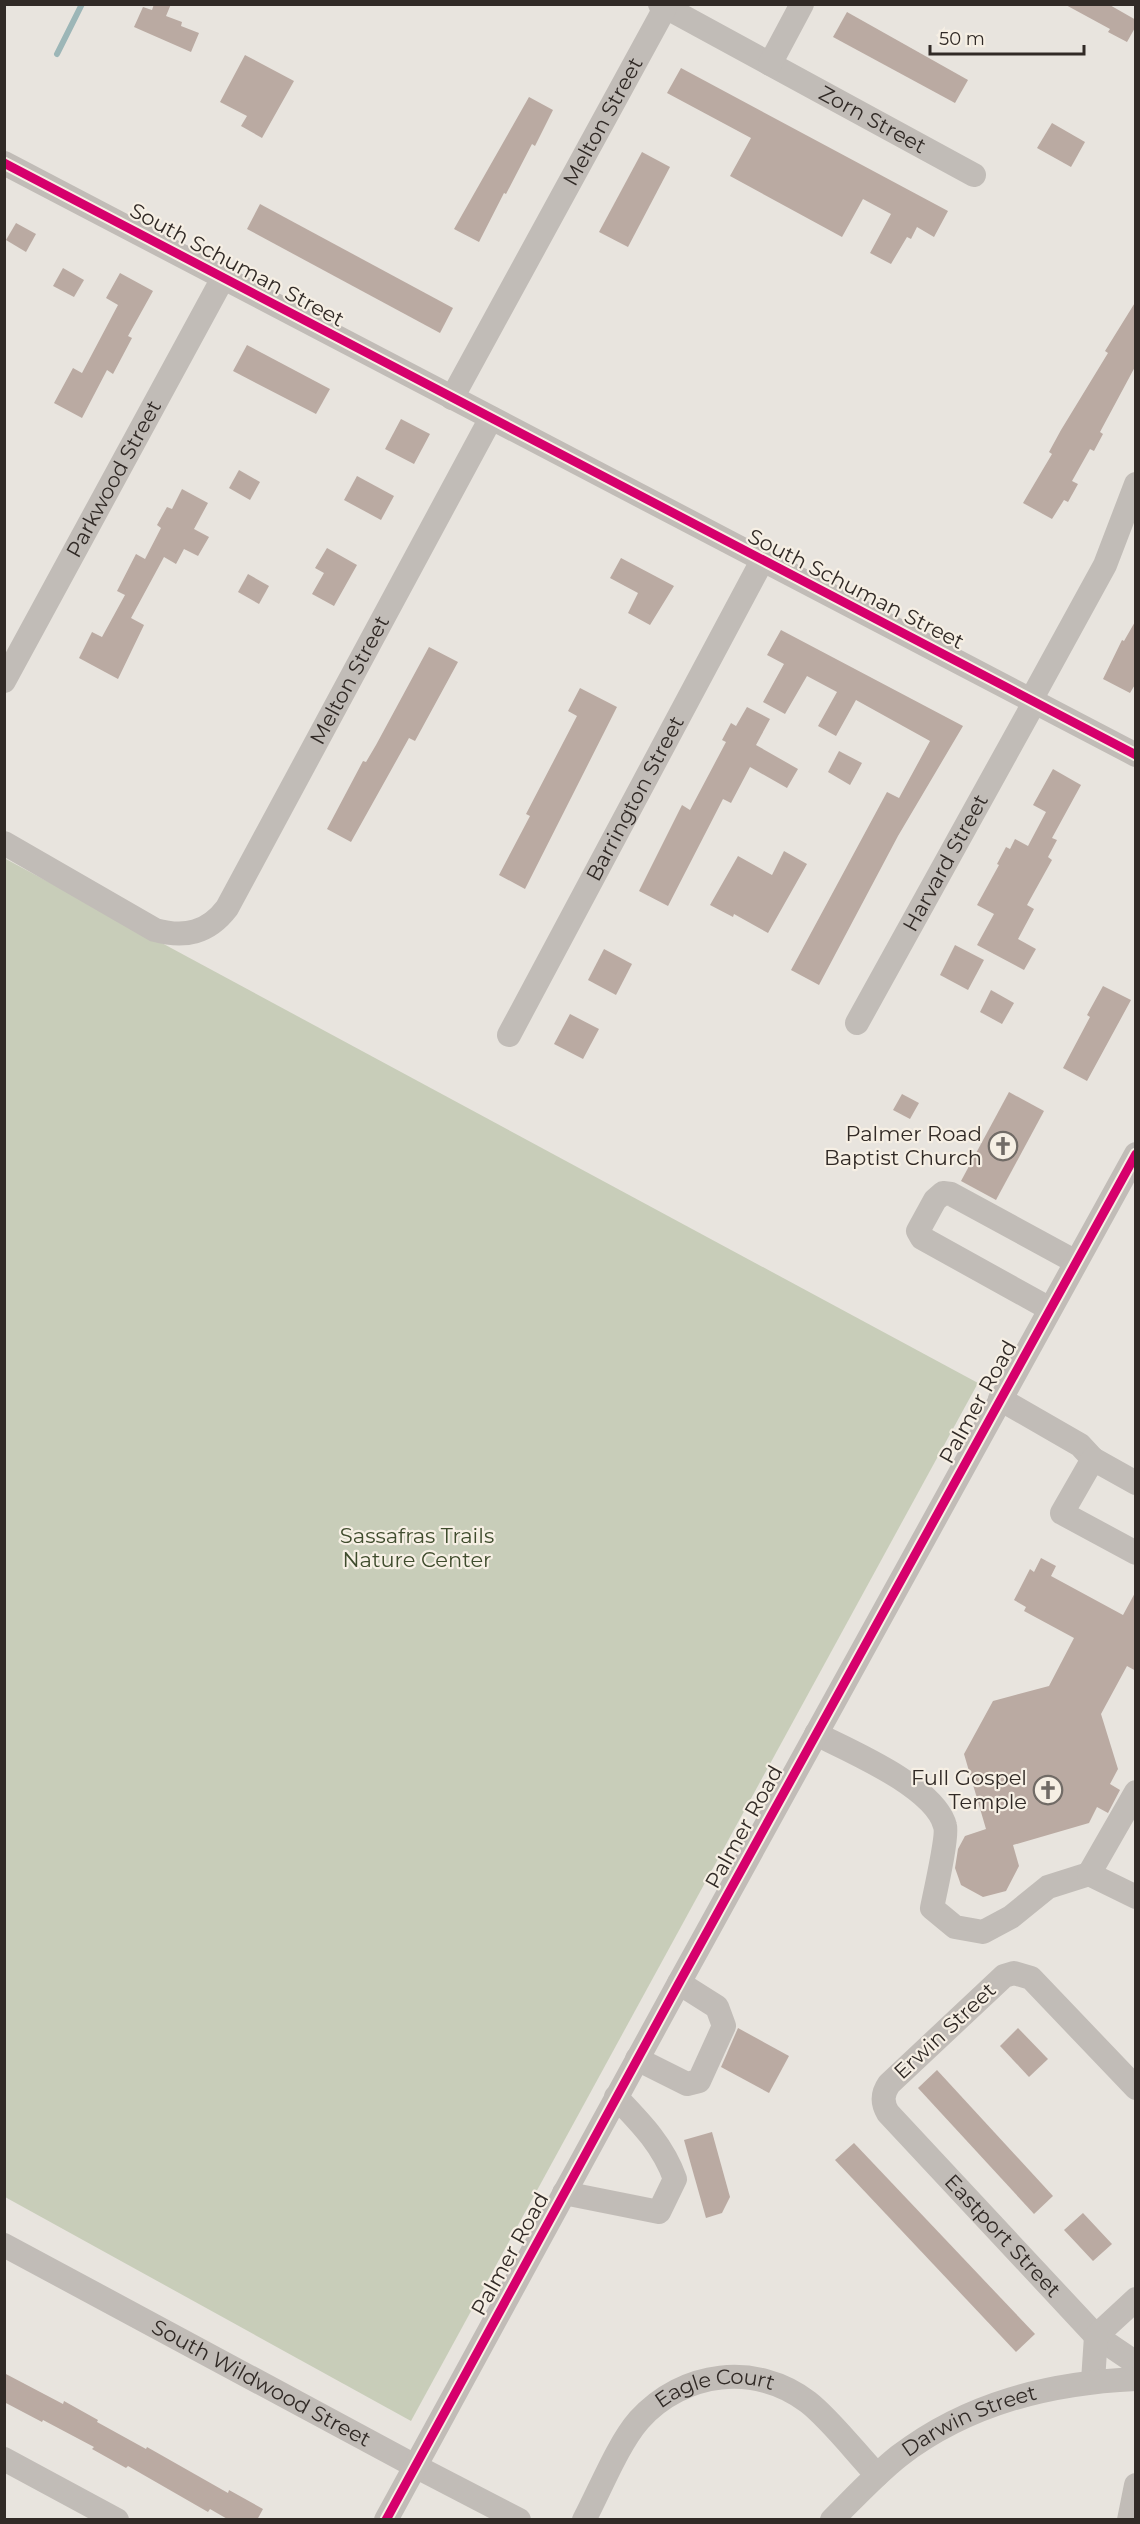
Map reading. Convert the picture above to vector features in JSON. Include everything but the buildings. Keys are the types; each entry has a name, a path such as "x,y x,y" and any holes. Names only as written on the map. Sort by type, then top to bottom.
{"street":[{"path":"770,64 802,4"},
{"name":"Melton Street","path":"452,398 663,6 770,64"},
{"name":"Zorn Street","path":"770,64 974,175"},
{"name":"South Schuman Street","path":"4,163 1136,755"},
{"name":"Parkwood Street","path":"4,681 223,278"},
{"name":"Melton Street","path":"4,843 155,930 177,935 198,932 215,922 227,908 491,418"},
{"name":"Harvard Street","path":"857,1023 1105,565 1136,484"},
{"name":"Barrington Street","path":"509,1035 762,561"},
{"name":"Palmer Road","path":"386,2520 616,2097 1136,1154"},
{"path":"1050,1309 922,1238 918,1231 935,1200 943,1193 951,1194 1076,1262"},
{"path":"1000,1399 1080,1445 1093,1459 1136,1483"},
{"path":"1093,1459 1062,1513 1136,1553"},
{"path":"816,1734 884,1768 915,1787 938,1812 946,1827 933,1908 955,1927 983,1932 1011,1917 1048,1887 1089,1874 1136,1792"},
{"path":"1089,1874 1136,1898"},
{"name":"Erwin Street","path":"884,2098 884,2091 889,2084 1004,1976 1014,1973 1031,1978 1136,2088"},
{"path":"637,2059 687,2084 699,2081 724,2026 717,2007 679,1983"},
{"path":"564,2193 659,2212 675,2179 667,2157 646,2129 616,2097"},
{"name":"Eastport Street","path":"884,2098 883,2105 888,2113 1096,2336 1136,2363"},
{"name":"South Wildwood Street","path":"4,2245 519,2520"},
{"path":"1093,2381 1096,2336 1136,2299"},
{"name":"Eagle Court","path":"584,2520 625,2440 638,2421 669,2395 705,2379 747,2377 771,2382 791,2390 810,2403 876,2475"},
{"name":"Darwin Street","path":"832,2520 876,2475 923,2439 974,2412 1033,2392 1093,2381 1136,2379"},
{"path":"4,2459 117,2520"},
{"path":"1129,2520 1136,2486"}],"green space":[{"name":"Sassafras Trails Nature Center","path":"4,858 978,1383 411,2421 5,2197"}],"waterway":[{"path":"57,54 82,4"}],"cycle path":[{"path":"4,163 1136,755"},
{"path":"386,2520 1136,1154"}],"place":[{"name":"Palmer Road Baptist Church","path":"1003,1146"},
{"name":"Full Gospel Temple","path":"1048,1790"}]}
